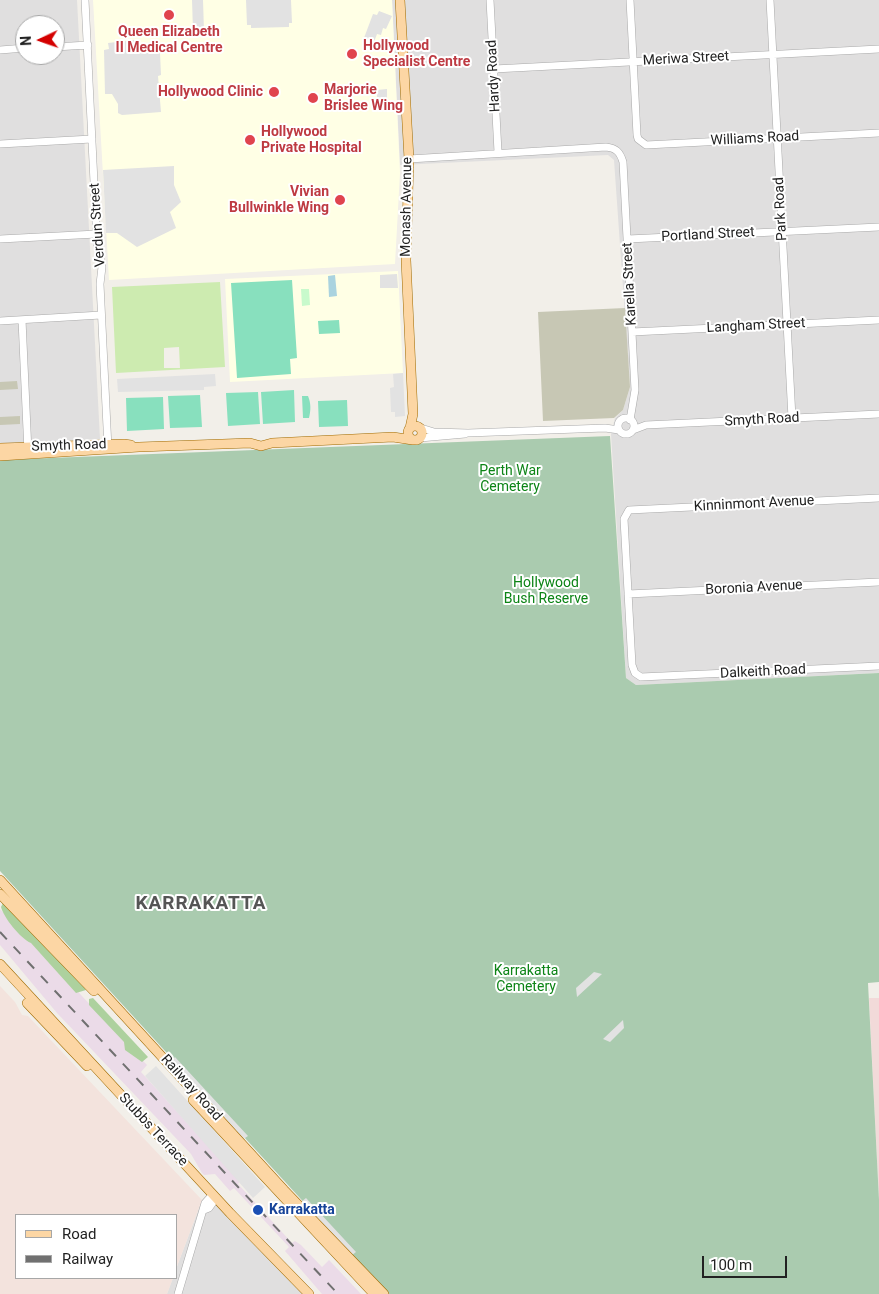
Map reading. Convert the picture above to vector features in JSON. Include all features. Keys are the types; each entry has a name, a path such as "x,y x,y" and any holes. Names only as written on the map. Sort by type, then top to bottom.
{"main road":[{"name":"Monash Avenue","path":"400,0 409,159 406,260 413,414 409,429"},
{"name":"Monash Avenue","path":"413,414 420,428"},
{"path":"414,426 420,428 422,434 416,439 408,436 409,429 414,426"},
{"name":"Smyth Road","path":"393,437 409,429"},
{"name":"Smyth Road","path":"0,456 28,451 108,447 250,443 261,446 272,442 393,437 416,439"},
{"name":"Smyth Road","path":"0,448 28,451"},
{"name":"Railway Road","path":"0,880 292,1198 384,1294"},
{"name":"Railway Road","path":"0,894 104,1002 281,1197 374,1294"},
{"name":"Stubbs Terrace","path":"0,964 301,1294"},
{"name":"Stubbs Terrace","path":"0,973 213,1198 310,1294"}],"street":[{"name":"Verdun Street","path":"85,0 97,234 102,267 100,284 101,315 108,447"},
{"name":"Hardy Road","path":"490,0 498,152"},
{"path":"630,0 633,62"},
{"name":"Park Road","path":"770,0 792,418"},
{"path":"65,46 88,45"},
{"path":"0,50 15,49"},
{"name":"Meriwa Street","path":"494,69 879,49"},
{"name":"Williams Road","path":"633,62 637,135 638,139 646,145 879,133"},
{"path":"0,144 92,139"},
{"name":"Karella Street","path":"498,152 606,147 614,148 620,154 623,162 628,239 634,390 632,406 625,423"},
{"path":"409,159 498,152"},
{"name":"Portland Street","path":"628,239 879,227"},
{"path":"0,239 97,234"},
{"path":"0,321 101,315"},
{"path":"22,320 28,451"},
{"name":"Langham Street","path":"632,332 879,320"},
{"name":"Smyth Road","path":"420,428 434,432 468,433 605,428 625,423 646,425 879,414"},
{"path":"625,423 633,430 626,434 625,423"},
{"name":"Smyth Road","path":"633,430 646,425"},
{"name":"Smyth Road","path":"416,439 468,433"},
{"name":"Kinninmont Avenue","path":"628,594 624,519 629,510 879,498"},
{"name":"Boronia Avenue","path":"628,594 879,582"},
{"name":"Dalkeith Road","path":"628,594 632,665 635,673 641,677 879,666"},
{"path":"178,1294 204,1210 213,1198"}],"shaded area":[{"path":"0,0 77,0 100,439 0,444"},
{"name":"Hollywood Private Hospital","path":"93,0 392,0 400,173 395,264 109,280"},
{"path":"192,0 203,0 204,31 193,31"},
{"path":"246,0 291,0 292,23 289,23 289,27 251,28 251,25 247,25"},
{"path":"392,0 879,0 879,673 636,685 626,678 611,434 615,418 623,410 630,387 614,160 608,155 400,165"},
{"path":"379,11 392,16 386,29 383,28 381,35 377,34 374,42 364,38 373,14 377,15"},
{"path":"135,40 137,47 153,41 153,48 160,53 161,75 158,76 161,112 122,115 118,113 118,104 112,94 105,94 104,50 109,49 108,43"},
{"path":"387,89 387,103 377,103 377,90"},
{"path":"174,166 174,185 181,202 170,212 176,228 137,247 117,233 106,233 103,170"},
{"path":"398,271 403,373 230,382 225,279"},
{"path":"397,274 398,288 380,288 380,275"},
{"path":"625,308 630,387 623,410 614,418 543,421 538,312"},
{"path":"403,373 405,416 395,417 395,412 391,412 390,388 394,387 393,374"},
{"path":"215,374 216,386 204,387 204,390 118,392 117,379"},
{"path":"17,381 18,389 0,390 0,382"},
{"path":"20,416 20,424 0,425 0,417"},
{"path":"0,909 147,1065 141,1072 240,1181 238,1184 292,1243 295,1241 301,1245 322,1267 329,1260 361,1294 322,1294 285,1251 289,1247 234,1188 230,1191 215,1174 204,1175 202,1173 191,1154 57,1013 0,945"},
{"path":"594,972 602,974 577,997 576,988"},
{"path":"0,986 15,1002 22,1015 28,1016 202,1200 178,1264 178,1214 15,1214 15,1279 173,1279 167,1294 0,1294"},
{"path":"869,998 879,998 879,1200"},
{"path":"623,1020 624,1028 610,1042 603,1039"},
{"path":"175,1057 248,1136 242,1140 170,1062"},
{"path":"156,1066 265,1187 253,1198 145,1076"},
{"path":"212,1190 307,1294 167,1294 173,1279 178,1279 178,1264 202,1200"},
{"path":"306,1198 356,1252 351,1256 301,1202"}],"green space":[{"path":"292,280 297,358 290,359 291,374 237,378 231,283"},
{"path":"220,282 225,367 116,373 112,287","holes":["179,347 180,368 164,368 164,348"]},
{"path":"301,289 309,289 310,305 302,306"},
{"path":"339,320 340,333 319,334 318,321"},
{"path":"294,390 295,422 263,424 261,392"},
{"path":"258,392 260,424 228,426 226,393"},
{"path":"200,395 202,427 170,428 168,396"},
{"path":"302,396 308,396 309,399 309,418 303,418"},
{"path":"163,397 164,429 127,431 126,398"},
{"path":"347,400 348,426 319,427 318,401"},
{"name":"Karrakatta Cemetery","path":"610,436 626,678 636,685 879,673 879,982 868,983 879,1200 879,1294 388,1294 0,871 0,460"},
{"path":"3,903 86,990 76,993 31,943 17,932 3,912 1,907"},
{"path":"93,998 148,1057 142,1062 125,1050 124,1042 89,1005 89,999"}],"water":[{"path":"335,275 337,296 329,297 328,276"}],"railway":[{"path":"0,932 338,1294"}],"place":[{"name":"Queen Elizabeth II Medical Centre","path":"169,15"},
{"name":"Hollywood Specialist Centre","path":"352,54"},
{"name":"Hollywood Clinic","path":"274,92"},
{"name":"Marjorie Brislee Wing","path":"313,98"},
{"name":"Hollywood Private Hospital","path":"250,140"},
{"name":"Vivian Bullwinkle Wing","path":"340,200"},
{"name":"Karrakatta","path":"258,1210"}],"district":[{"name":"KARRAKATTA","path":"201,904"}],"park label":[{"name":"Perth War Cemetery","path":"510,480"},
{"name":"Hollywood Bush Reserve","path":"546,592"}]}
